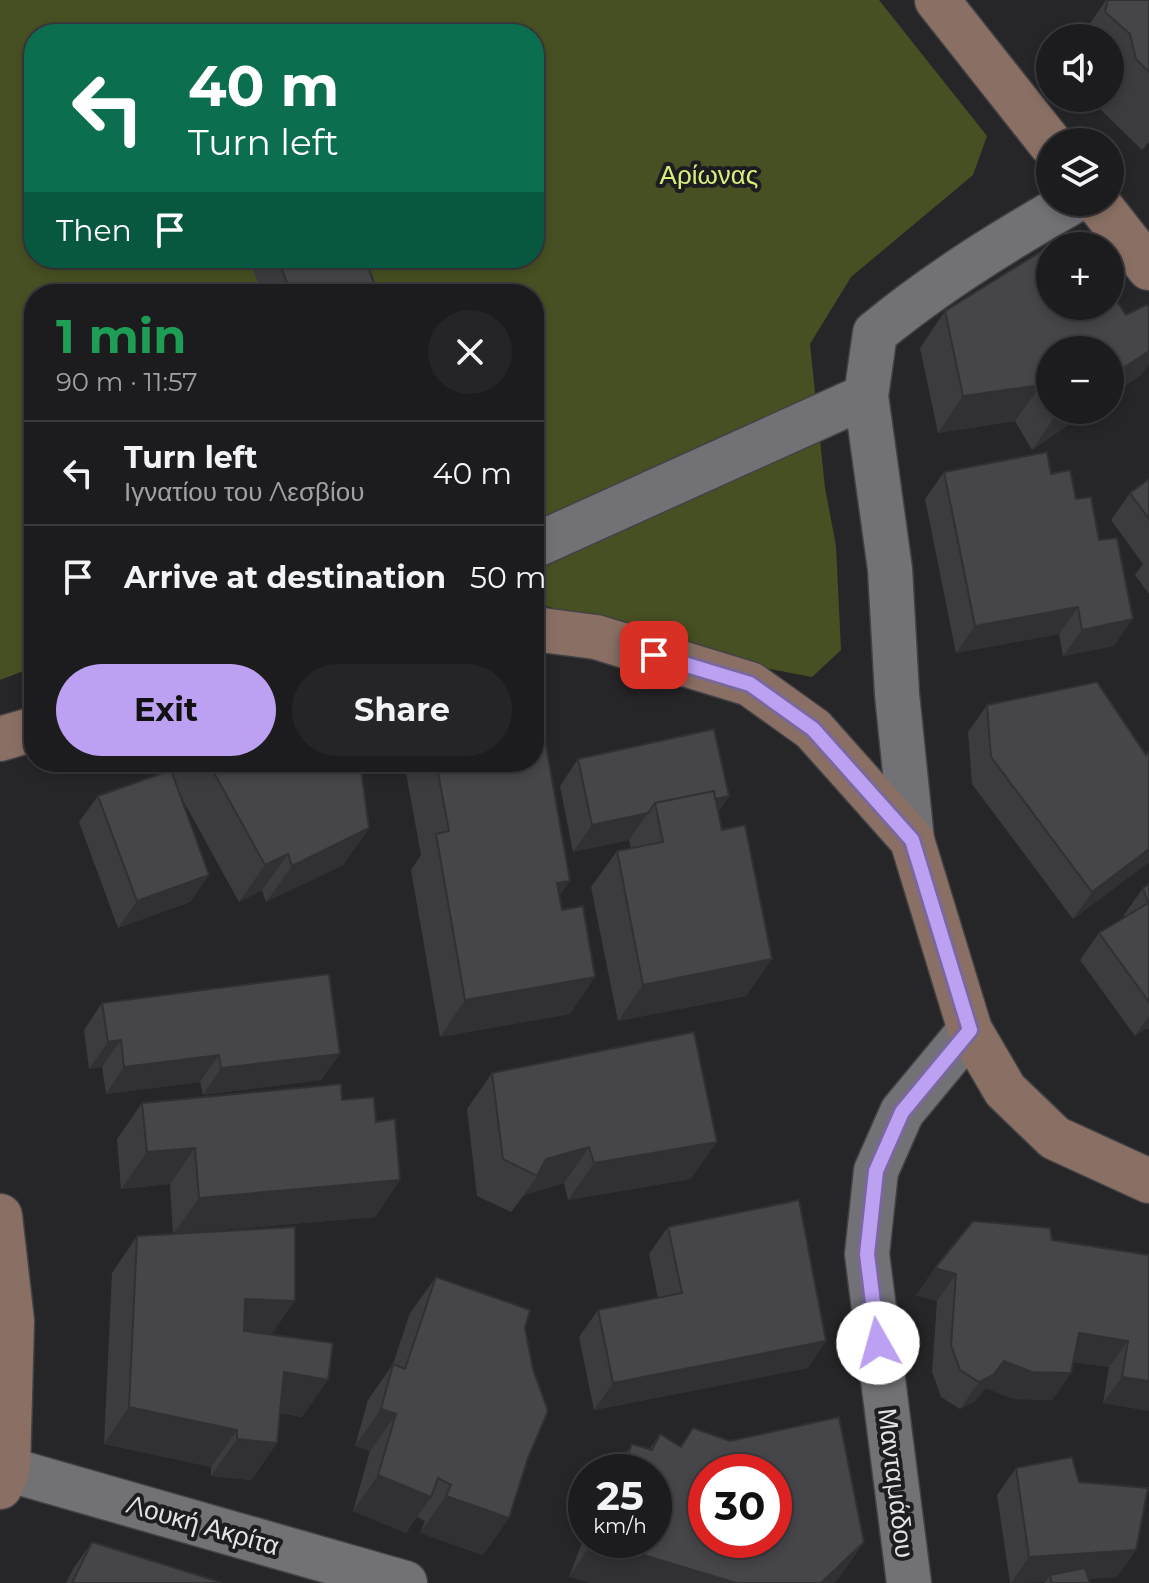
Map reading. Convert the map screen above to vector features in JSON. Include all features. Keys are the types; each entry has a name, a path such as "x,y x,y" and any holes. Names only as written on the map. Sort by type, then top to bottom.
{"street":[{"path":"937,0 1038,128"},
{"path":"1047,216 993,247 919,297 875,333 866,396 890,569 897,694 912,840 970,1030 1005,1090 1055,1138 1136,1168"},
{"path":"1108,216 1149,268"},
{"path":"544,541 866,396"},
{"path":"544,630 596,637 750,684 813,729 912,840"},
{"path":"0,739 24,732"},
{"name":"Μανταμάδου","path":"909,1583 867,1254 874,1185 876,1171 902,1112 970,1030"},
{"path":"0,1216 12,1321 3,1474"},
{"name":"Λουκή Ακρίτα","path":"3,1474 405,1583"}],"green space":[{"name":"Αρίωνας","path":"0,0 879,0 987,136 973,175 851,277 810,344 825,488 836,546 841,650 812,677 707,654 544,605 544,284 24,284 24,671 0,680"}],"building":[{"path":"1108,0 1149,0 1149,72 1136,59 1130,34 1124,29 1124,24 1119,24 1105,12"},
{"path":"1036,254 1036,320 1124,320 1124,312 1126,315 1146,305 1149,306 1149,351 1124,368 1124,336 1036,336 1036,386 963,396 945,311"},
{"path":"282,268 369,268 374,284 287,284"},
{"path":"1047,452 1051,474 1070,470 1076,499 1091,497 1099,540 1117,538 1133,619 1082,630 1078,607 975,626 944,472"},
{"path":"1149,479 1149,519 1130,493"},
{"path":"1097,682 1146,755 1149,752 1149,849 1092,892 991,757 987,705"},
{"path":"714,729 729,796 715,799 714,791 655,803 648,813 592,825 578,759"},
{"path":"544,734 570,881 557,883 562,910 583,906 595,977 465,1000 436,834 449,831 438,772 544,772"},
{"path":"172,772 209,875 137,901 98,796"},
{"path":"214,772 361,772 369,828 292,866 288,854 265,865"},
{"path":"714,791 722,830 745,825 772,959 643,985 617,851 663,842 655,803"},
{"path":"1149,884 1149,1002 1099,933 1148,903 1143,888"},
{"path":"329,974 340,1054 221,1068 219,1055 124,1067 121,1040 108,1042 102,1003"},
{"path":"694,1032 717,1142 594,1163 589,1147 546,1159 537,1176 503,1159 492,1073"},
{"path":"341,1084 342,1100 374,1097 376,1122 395,1119 400,1180 199,1198 195,1148 147,1152 142,1103"},
{"path":"799,1200 826,1341 613,1383 598,1310 682,1293 668,1227"},
{"path":"973,1221 1050,1228 1052,1240 1149,1255 1149,1381 1122,1377 1128,1341 1079,1333 1071,1373 1032,1372 1004,1361 993,1375 979,1382 960,1370 951,1345 956,1274 935,1268"},
{"path":"295,1227 295,1301 245,1299 244,1331 333,1343 328,1380 284,1372 277,1443 237,1439 237,1430 129,1407 137,1236"},
{"path":"436,1277 530,1310 525,1328 533,1369 548,1411 528,1458 509,1518 446,1496 451,1485 438,1478 431,1497 378,1475 396,1414 381,1409 393,1364 405,1369"},
{"path":"839,1417 864,1542 821,1583 736,1583 653,1558 672,1558 672,1454 628,1454 632,1444 652,1450 660,1434 681,1447 693,1428 730,1441"},
{"path":"1072,1457 1079,1482 1148,1488 1136,1550 1029,1557 1016,1468"},
{"path":"92,1542 223,1583 72,1583"},
{"path":"1085,1568 1090,1583 1052,1583 1050,1575"}],"route":[{"path":"654,655 750,684 813,729 912,840 970,1030 902,1112 876,1171 867,1254 878,1343"}]}
